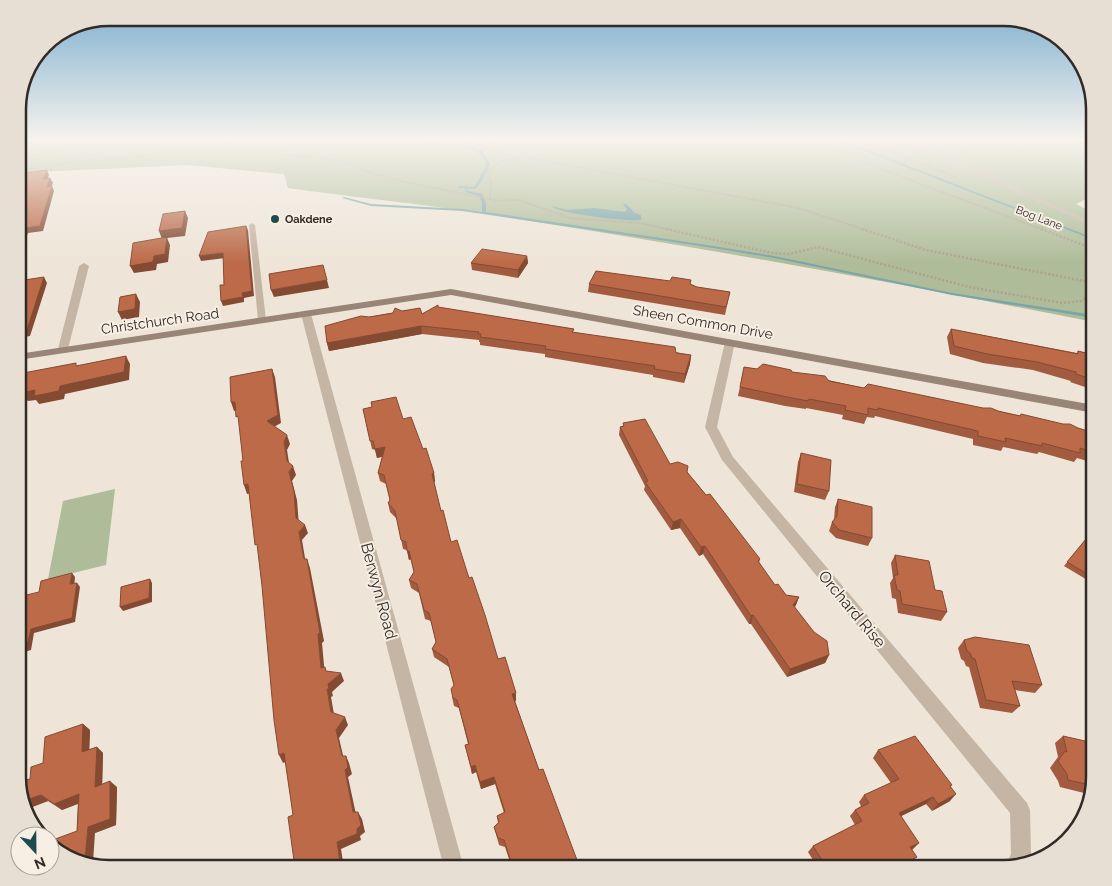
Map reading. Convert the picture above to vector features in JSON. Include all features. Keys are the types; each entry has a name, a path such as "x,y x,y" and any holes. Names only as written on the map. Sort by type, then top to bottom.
{"street":[{"path":"63,349 84,266"},
{"name":"Sheen Common Drive","path":"306,314 451,292 1086,408"},
{"name":"Christchurch Road","path":"26,356 306,314"},
{"name":"Berwyn Road","path":"306,314 452,860"},
{"name":"Orchard Rise","path":"730,342 711,427 728,460 1020,810 1020,858"}],"lane":[{"path":"995,180 1086,221"},
{"path":"252,225 262,320"}],"path":[{"path":"399,180 499,201 519,200 570,218 640,223 772,253 789,254 818,247 969,287 1048,301 1072,303 1086,298"},
{"path":"490,198 491,180"},
{"path":"655,180 798,208 926,250 1086,281"},
{"name":"Bog Lane","path":"911,180 1086,246"}],"green space":[{"path":"286,180 1086,180 1086,199 1076,204 1086,209 1086,320 864,278 633,237 455,209 288,188"},
{"path":"115,489 106,565 48,579 63,501"}],"water":[{"path":"625,203 635,213 641,215 641,220 594,217 567,212 551,206 567,210 594,208 625,212 627,209 623,205"}],"building":[{"path":"26,180 49,180 47,187 52,186 40,226 26,228"},
{"path":"185,211 182,228 159,231 163,214"},
{"path":"246,226 252,291 242,293 243,297 221,301 220,285 224,285 223,253 199,256 208,232"},
{"path":"167,237 165,254 154,256 153,262 130,266 133,243"},
{"path":"482,249 527,256 518,270 471,263"},
{"path":"323,265 327,280 271,290 269,274"},
{"path":"596,271 670,281 672,277 691,280 690,284 697,287 730,292 726,307 589,284"},
{"path":"44,277 26,330 26,280"},
{"path":"136,294 135,309 118,312 120,297"},
{"path":"438,305 438,307 574,329 572,332 675,347 676,353 691,355 685,374 654,369 655,366 545,349 546,346 480,337 481,334 478,334 479,332 421,326 327,343 325,326 361,316 369,317 393,313 395,308 402,311 420,308 422,314"},
{"path":"951,329 1078,354 1078,351 1086,353 1086,377 1076,374 1076,372 1037,362 987,354 954,346"},
{"path":"126,356 124,372 60,386 59,391 34,396 35,390 26,392 26,372 76,363 76,366"},
{"path":"763,364 791,370 792,372 825,376 829,381 864,388 868,384 983,408 991,408 1020,416 1021,414 1070,424 1086,430 1086,450 1080,448 1080,453 1042,443 1042,446 1005,438 1006,442 978,436 978,431 878,408 878,410 868,408 868,415 845,410 846,406 809,399 808,401 740,387 744,367 757,369"},
{"path":"272,369 278,415 267,421 287,435 284,442 287,461 293,466 289,472 294,491 296,518 305,525 299,532 304,559 307,559 320,633 318,634 321,668 325,667 326,671 341,673 328,684 329,689 327,689 331,712 345,717 336,730 342,756 346,756 348,767 345,770 353,812 358,812 361,825 357,829 357,834 337,842 340,860 294,860 288,817 293,815 284,753 279,755 257,544 255,545 248,484 244,485 238,416 236,417 235,402 231,402 230,377"},
{"path":"396,397 403,419 411,417 423,449 426,448 434,473 432,474 441,511 443,510 451,542 457,540 469,578 472,577 498,659 505,657 516,693 512,694 539,770 543,769 577,860 510,860 504,840 498,838 494,827 499,822 497,816 505,812 494,777 480,782 475,765 471,767 465,745 469,744 457,700 453,698 451,689 454,685 447,659 432,649 436,642 429,613 424,610 417,584 409,580 414,572 409,551 407,551 406,542 401,540 395,511 388,503 390,500 384,475 378,473 385,447 375,449 373,441 370,441 363,409 372,407 371,402"},
{"path":"645,419 670,464 678,462 688,466 687,472 706,495 710,494 760,559 758,561 775,585 778,584 786,595 799,597 793,605 814,632 827,641 829,655 790,669 753,615 751,616 705,546 701,547 681,519 673,522 645,482 648,481 620,427 624,426 623,423"},
{"path":"801,453 831,460 829,491 797,484"},
{"path":"838,499 872,507 872,538 839,530 832,522 837,516"},
{"path":"1086,539 1086,573 1067,562"},
{"path":"895,555 929,561 935,590 942,591 947,612 902,604 900,591 897,590 894,575 898,575"},
{"path":"72,573 70,584 77,583 72,618 31,629 26,646 26,595 39,592 41,581"},
{"path":"150,579 149,598 120,607 121,587"},
{"path":"975,637 1029,645 1042,685 1012,681 1020,706 986,700 975,659 967,651 964,640"},
{"path":"83,724 82,752 97,747 95,787 110,781 110,819 88,827 85,855 60,843 60,837 77,831 79,794 54,804 41,795 29,799 26,780 30,779 31,767 43,763 45,737"},
{"path":"915,736 952,785 950,786 956,794 938,804 933,797 899,813 919,843 910,847 917,857 911,860 822,860 813,846 862,821 855,810 869,803 864,795 899,779 878,750"},
{"path":"1063,736 1086,741 1085,784 1068,780 1067,774 1058,761 1065,751 1067,752"}],"waterway":[{"path":"460,187 475,188 480,180"},
{"path":"943,180 1086,236"},
{"path":"466,191 481,195 484,202 484,213"},
{"path":"344,198 371,205 462,210 707,246 774,257 952,294 1086,316"}],"place":[{"name":"Oakdene","path":"275,219"}]}
